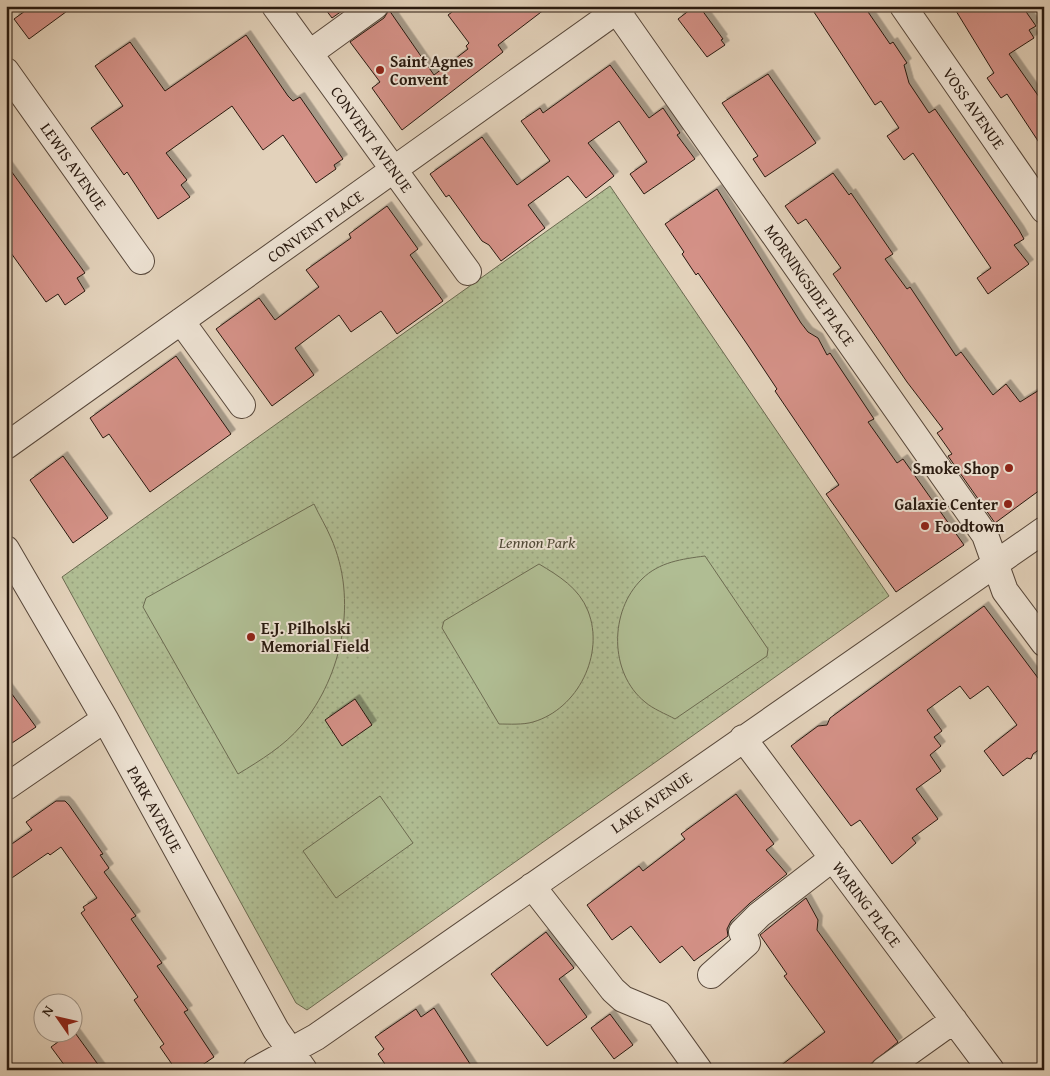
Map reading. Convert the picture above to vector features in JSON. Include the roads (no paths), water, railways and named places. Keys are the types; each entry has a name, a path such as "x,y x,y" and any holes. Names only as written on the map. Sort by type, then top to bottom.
{"street":[{"name":"CONVENT AVENUE","path":"275,6 468,272"},
{"path":"310,53 374,6"},
{"name":"VOSS AVENUE","path":"904,6 1044,210"},
{"name":"CONVENT PLACE","path":"6,446 620,8"},
{"name":"MORNINGSIDE PLACE","path":"620,8 985,535 1004,591 1044,643"},
{"name":"LEWIS AVENUE","path":"6,70 141,261"},
{"path":"181,321 242,405"},
{"name":"LAKE AVENUE","path":"256,1070 297,1060 316,1036 1044,530"},
{"name":"PARK AVENUE","path":"10,562 104,719 297,1060"},
{"path":"6,787 104,719"},
{"name":"WARING PLACE","path":"743,738 992,1070"},
{"path":"711,975 747,943 742,932 759,915 833,858"},
{"path":"532,886 613,990 623,999 659,1014 698,1070"},
{"path":"884,1070 954,1020"}],"place":[{"name":"Saint Agnes Convent","path":"380,70"},
{"name":"Smoke Shop","path":"1009,468"},
{"name":"Galaxie Center","path":"1008,504"},
{"name":"Foodtown","path":"925,526"},
{"name":"E.J. Pilholski Memorial Field","path":"251,637"}],"park label":[{"name":"Lennon Park","path":"537,542"}]}
